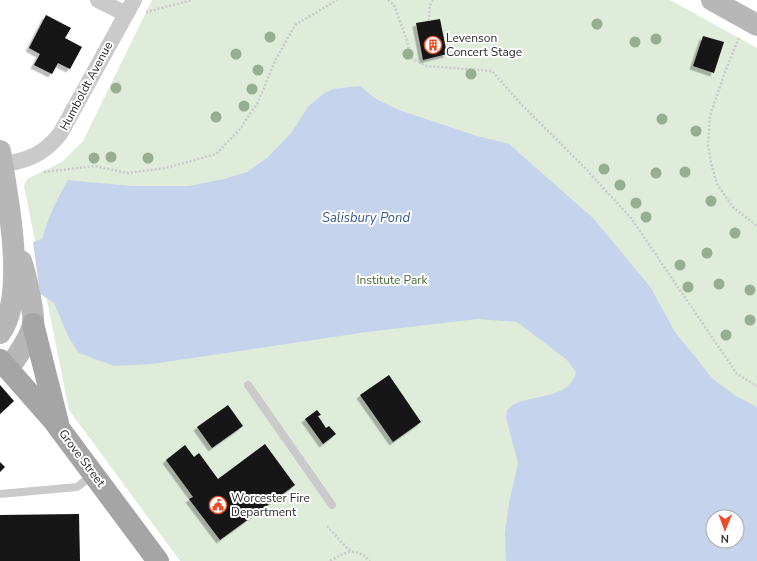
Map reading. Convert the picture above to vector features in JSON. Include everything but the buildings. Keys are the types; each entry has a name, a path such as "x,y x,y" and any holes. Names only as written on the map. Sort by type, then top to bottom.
{"main road":[{"path":"712,0 757,25"},
{"path":"1,158 13,237 24,271 33,324 59,428"},
{"path":"0,333 10,308 12,294 13,237"},
{"path":"4,364 20,351 33,324"},
{"name":"Grove Street","path":"4,364 59,428 158,561"}],"street":[{"path":"98,0 130,7"},
{"name":"Humboldt Avenue","path":"1,158 26,160 39,154 50,146 60,134 130,7"}],"lane":[{"path":"248,385 332,505"},
{"path":"0,494 77,487 94,474"}],"path":[{"path":"146,12 192,0"},
{"path":"44,172 95,166 127,173 166,168 216,154 240,129 258,102 275,61 295,25 338,0"},
{"path":"388,0 394,5 407,41 410,57 426,66 492,71 520,103 584,167 631,218 737,374 757,386"},
{"path":"429,21 430,6 433,0"},
{"path":"739,38 725,72 710,116 708,144 711,163 717,184 733,207 757,226"},
{"path":"328,526 352,552"},
{"path":"330,561 345,552 359,553 370,561"}],"green space":[{"name":"Institute Park","path":"152,0 670,0 757,48 757,561 180,561 69,410 24,186 27,179 62,162 83,141"}],"water":[{"name":"Salisbury Pond","path":"360,86 376,99 399,110 477,136 509,144 594,219 651,288 675,332 713,379 734,395 757,407 757,561 506,561 505,533 509,503 518,463 506,418 507,410 515,404 523,401 559,391 572,381 576,372 567,360 517,322 477,319 367,332 152,364 114,366 79,353 69,338 54,303 40,294 33,242 42,239 53,209 68,180 131,186 189,186 224,179 247,172 267,158 292,132 308,107 323,94 333,89"}],"place":[{"name":"Levenson Concert Stage","path":"433,45"},
{"name":"Worcester Fire Department","path":"218,505"}]}
